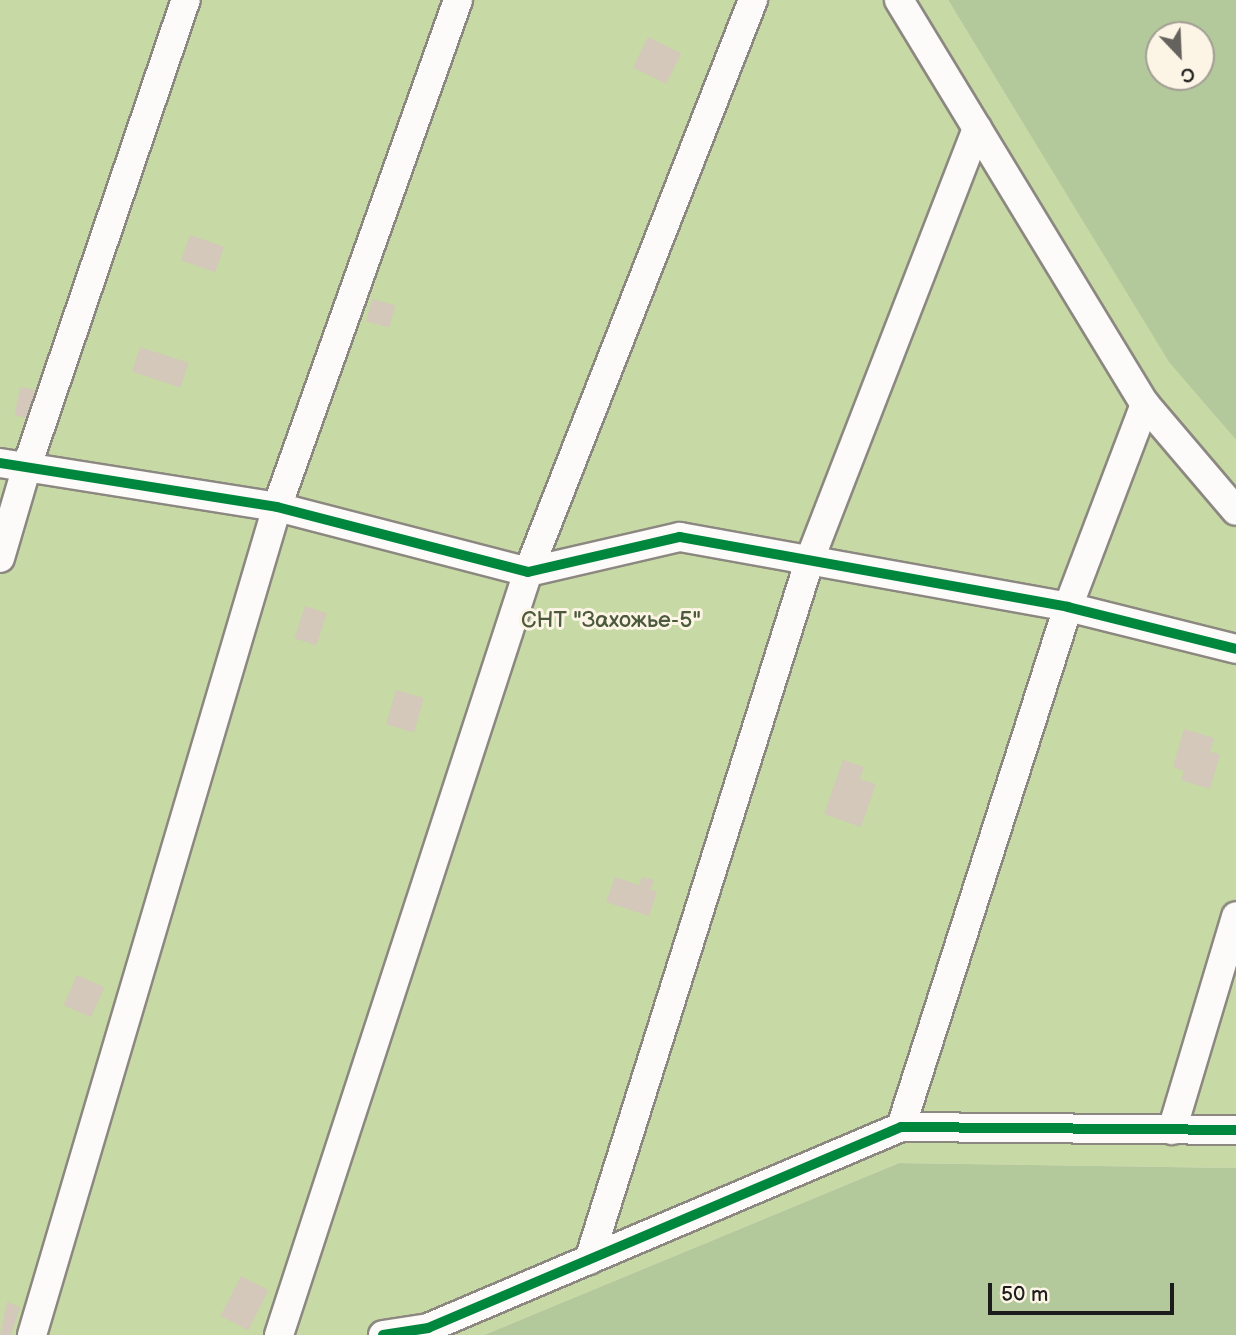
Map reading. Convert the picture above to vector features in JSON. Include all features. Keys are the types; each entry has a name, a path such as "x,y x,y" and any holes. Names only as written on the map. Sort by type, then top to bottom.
{"street":[{"path":"0,558 14,464 186,0"},
{"path":"32,1335 277,507 458,0"},
{"path":"279,1335 528,572 754,0"},
{"path":"899,0 1145,404 1236,511"},
{"path":"589,1260 810,559 977,128"},
{"path":"901,1128 1068,607 1145,404"},
{"path":"14,464 277,507 528,572 680,537 1068,607 1236,649"},
{"path":"1172,1130 1236,916"},
{"path":"383,1335 428,1328 901,1128 1236,1130"}],"green space":[{"name":"СНТ \"Захожье-5\"","path":"0,0 948,0 1169,361 1236,440 1236,1168 899,1163 484,1335 0,1335"},
{"path":"948,0 1236,0 1236,440 1169,362"},
{"path":"899,1163 1236,1168 1236,1335 484,1335"}],"building":[{"path":"648,37 681,53 666,84 633,68"},
{"path":"190,235 224,247 215,272 181,261"},
{"path":"372,299 395,305 389,327 366,321"},
{"path":"140,347 189,363 180,387 132,372"},
{"path":"20,387 35,390 29,418 14,415"},
{"path":"305,606 327,613 316,645 294,638"},
{"path":"396,690 424,698 414,733 386,725"},
{"path":"1184,729 1214,738 1210,752 1220,754 1210,789 1181,780 1184,771 1173,767"},
{"path":"843,760 864,767 860,779 876,784 861,827 824,814"},
{"path":"615,877 639,885 642,877 654,880 651,890 657,892 649,916 606,902"},
{"path":"77,975 104,987 91,1017 64,1005"},
{"path":"241,1276 269,1290 248,1330 221,1316"},
{"path":"7,1302 20,1307 11,1335 0,1335"}],"cycle path":[{"path":"0,463 277,507 528,572 680,537 1068,607 1236,649"},
{"path":"383,1335 428,1328 901,1127 1236,1130"}]}
